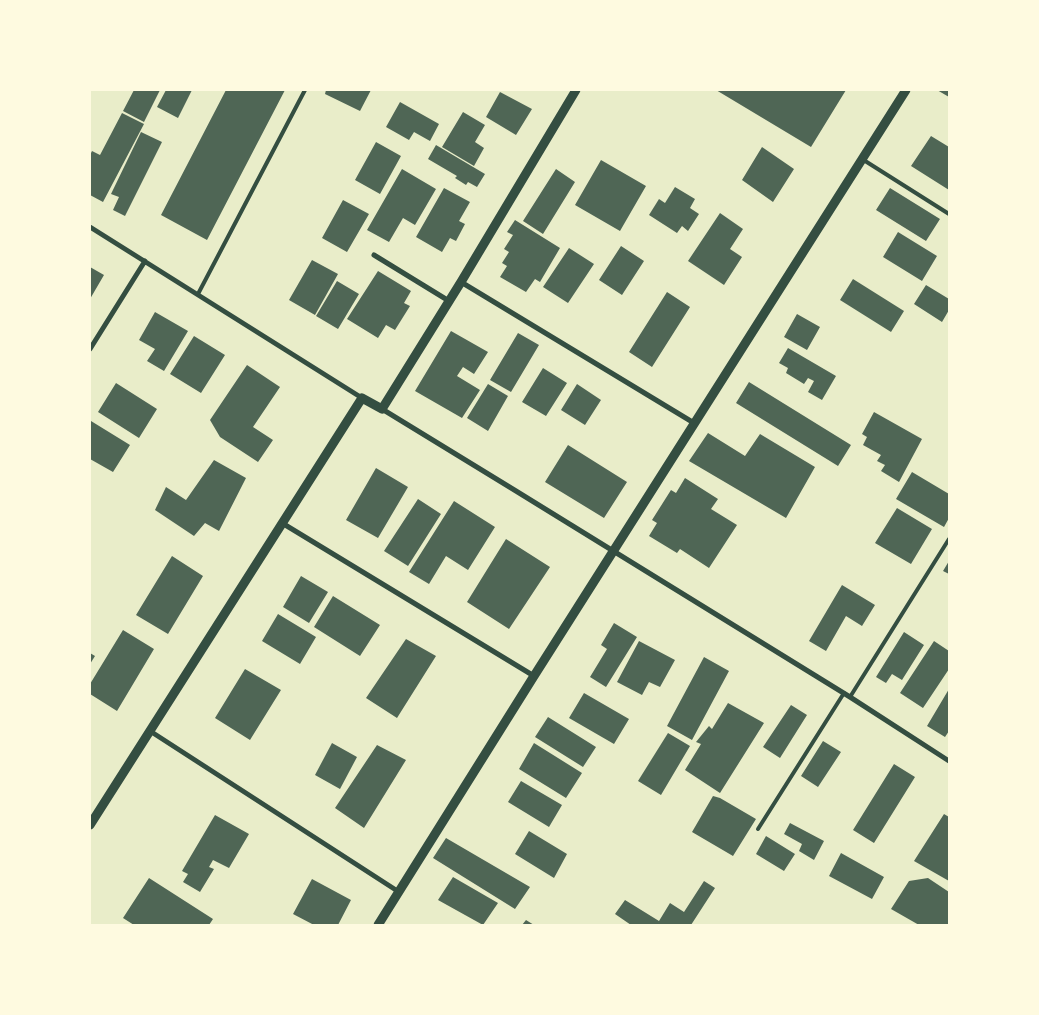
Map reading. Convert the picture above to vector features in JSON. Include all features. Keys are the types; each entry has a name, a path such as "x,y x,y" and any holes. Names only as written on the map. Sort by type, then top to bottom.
{"street":[{"path":"382,409 461,282 576,90"},
{"path":"378,925 906,90"},
{"path":"90,227 362,398 844,693 949,761"},
{"path":"374,255 449,301"},
{"path":"90,349 145,261"},
{"path":"461,282 694,423"},
{"path":"90,825 362,398"},
{"path":"282,523 534,676"},
{"path":"150,730 399,892"}],"lane":[{"path":"198,294 305,90"},
{"path":"862,158 949,214"},
{"path":"850,697 949,539"},
{"path":"758,829 844,693"}],"building":[{"path":"134,90 160,90 144,122 123,111"},
{"path":"166,90 192,90 178,118 157,107"},
{"path":"226,90 285,90 207,240 161,215"},
{"path":"326,90 371,90 360,111 325,94"},
{"path":"716,90 846,90 811,147"},
{"path":"937,90 949,90 949,97"},
{"path":"500,92 532,109 516,135 486,117"},
{"path":"400,102 439,124 430,141 414,132 409,140 386,127"},
{"path":"463,112 485,125 475,142 484,148 474,166 442,147"},
{"path":"122,113 144,124 103,202 90,195 90,155 92,151 100,155"},
{"path":"141,132 162,142 125,216 113,210 119,197 111,194"},
{"path":"931,136 949,147 949,190 911,166"},
{"path":"376,142 401,156 380,194 355,180"},
{"path":"436,145 485,174 477,187 468,182 466,185 455,178 457,176 428,159"},
{"path":"762,147 794,169 773,202 742,180"},
{"path":"601,160 646,186 620,231 575,205"},
{"path":"402,169 436,189 415,225 403,218 389,242 367,230"},
{"path":"556,169 575,182 543,234 523,221"},
{"path":"675,187 695,199 690,208 699,214 688,231 682,226 677,233 649,215 659,199 665,203"},
{"path":"444,188 470,202 459,221 465,224 456,241 450,238 442,252 416,237"},
{"path":"890,188 940,219 926,241 876,210"},
{"path":"343,200 369,214 347,252 322,238"},
{"path":"720,213 743,229 730,249 742,257 724,285 688,261"},
{"path":"515,220 560,248 540,282 535,279 526,292 500,277 507,266 502,263 509,252 504,249 513,235 507,232"},
{"path":"898,232 937,256 922,281 883,257"},
{"path":"621,246 644,261 622,295 599,280"},
{"path":"569,248 594,264 568,303 543,287"},
{"path":"312,260 338,274 315,315 289,300"},
{"path":"90,267 104,275 90,299"},
{"path":"378,271 411,291 404,303 410,306 395,330 386,325 378,338 347,319"},
{"path":"853,279 904,311 891,332 840,300"},
{"path":"337,281 359,294 338,329 316,316"},
{"path":"926,285 949,299 949,310 942,322 914,304"},
{"path":"667,292 690,307 652,367 629,352"},
{"path":"155,312 188,331 164,371 147,361 155,349 139,340"},
{"path":"797,314 820,327 807,350 784,337"},
{"path":"451,331 488,352 474,374 463,367 457,376 480,390 462,418 415,391"},
{"path":"518,333 539,345 511,392 490,380"},
{"path":"194,336 225,355 201,393 170,374"},
{"path":"788,348 836,376 822,400 808,392 814,381 808,378 804,384 786,373 788,368 779,363"},
{"path":"247,365 280,387 253,427 273,440 258,462 220,437 210,420"},
{"path":"543,368 567,383 546,416 522,402"},
{"path":"749,382 851,445 838,466 736,403"},
{"path":"116,383 157,409 139,438 98,412"},
{"path":"488,384 508,396 488,431 467,418"},
{"path":"577,384 601,400 585,425 561,410"},
{"path":"874,412 922,439 899,482 881,471 885,465 877,461 881,455 863,445 867,437 862,434"},
{"path":"91,421 130,445 113,472 90,459"},
{"path":"708,433 745,456 760,434 815,467 786,518 689,461"},
{"path":"568,445 627,482 604,518 545,482"},
{"path":"214,460 246,478 219,531 205,523 194,536 155,510 166,487 186,500"},
{"path":"376,468 408,487 378,538 346,520"},
{"path":"912,472 949,494 949,518 944,527 896,499"},
{"path":"685,478 718,499 711,509 737,525 709,568 680,549 677,553 649,536 657,523 652,520 671,490 676,493"},
{"path":"418,499 441,514 408,566 384,551"},
{"path":"454,501 495,527 468,570 446,556 429,584 409,572"},
{"path":"897,508 932,529 911,564 875,543"},
{"path":"506,539 550,567 509,629 467,602"},
{"path":"172,556 203,576 168,634 136,615"},
{"path":"949,561 949,574 943,571"},
{"path":"301,576 328,592 309,623 283,607"},
{"path":"842,585 875,605 862,626 846,616 826,651 809,641"},
{"path":"333,596 380,625 360,656 314,627"},
{"path":"278,614 316,637 300,664 262,641"},
{"path":"614,623 637,637 606,687 590,677 607,649 601,645"},
{"path":"123,630 154,649 117,711 90,694 90,684"},
{"path":"904,632 924,645 902,680 892,674 886,683 876,677"},
{"path":"406,639 436,656 397,718 366,698"},
{"path":"639,641 675,660 660,687 649,682 642,695 617,682"},
{"path":"934,641 949,651 949,669 923,708 900,693"},
{"path":"90,653 95,656 90,664"},
{"path":"704,657 729,671 692,740 667,726"},
{"path":"245,669 281,690 250,740 215,718"},
{"path":"949,689 949,731 945,737 927,726"},
{"path":"584,693 629,719 614,744 569,718"},
{"path":"728,703 764,723 720,793 685,770 701,744 696,742 709,726 712,729"},
{"path":"791,705 807,715 780,758 763,747"},
{"path":"548,717 596,747 583,767 535,737"},
{"path":"668,733 690,746 661,795 638,781"},
{"path":"823,741 841,752 818,787 801,776"},
{"path":"332,743 357,757 340,789 315,775"},
{"path":"534,743 582,773 566,798 519,769"},
{"path":"377,745 406,760 364,828 335,808"},
{"path":"894,764 915,777 874,843 853,830"},
{"path":"521,781 562,805 549,827 508,802"},
{"path":"713,796 720,798 756,819 733,856 692,832"},
{"path":"944,814 949,817 949,881 914,861"},
{"path":"215,815 249,834 229,868 213,860 209,867 214,869 200,892 183,882 188,874 182,871"},
{"path":"790,823 824,841 814,860 799,851 802,844 784,834"},
{"path":"529,831 567,854 554,878 515,854"},
{"path":"766,836 795,854 784,871 756,854"},
{"path":"446,838 530,887 515,909 433,858"},
{"path":"841,853 884,877 872,899 829,876"},
{"path":"453,877 498,903 483,925 438,900"},
{"path":"149,878 213,919 209,925 134,925 123,918"},
{"path":"928,878 949,892 949,925 919,925 891,909 909,881"},
{"path":"312,879 351,900 338,925 314,925 293,914"},
{"path":"704,881 715,888 691,925 631,925 615,914 625,900 659,921 670,903 684,912"},
{"path":"526,920 534,925 522,925"}]}
